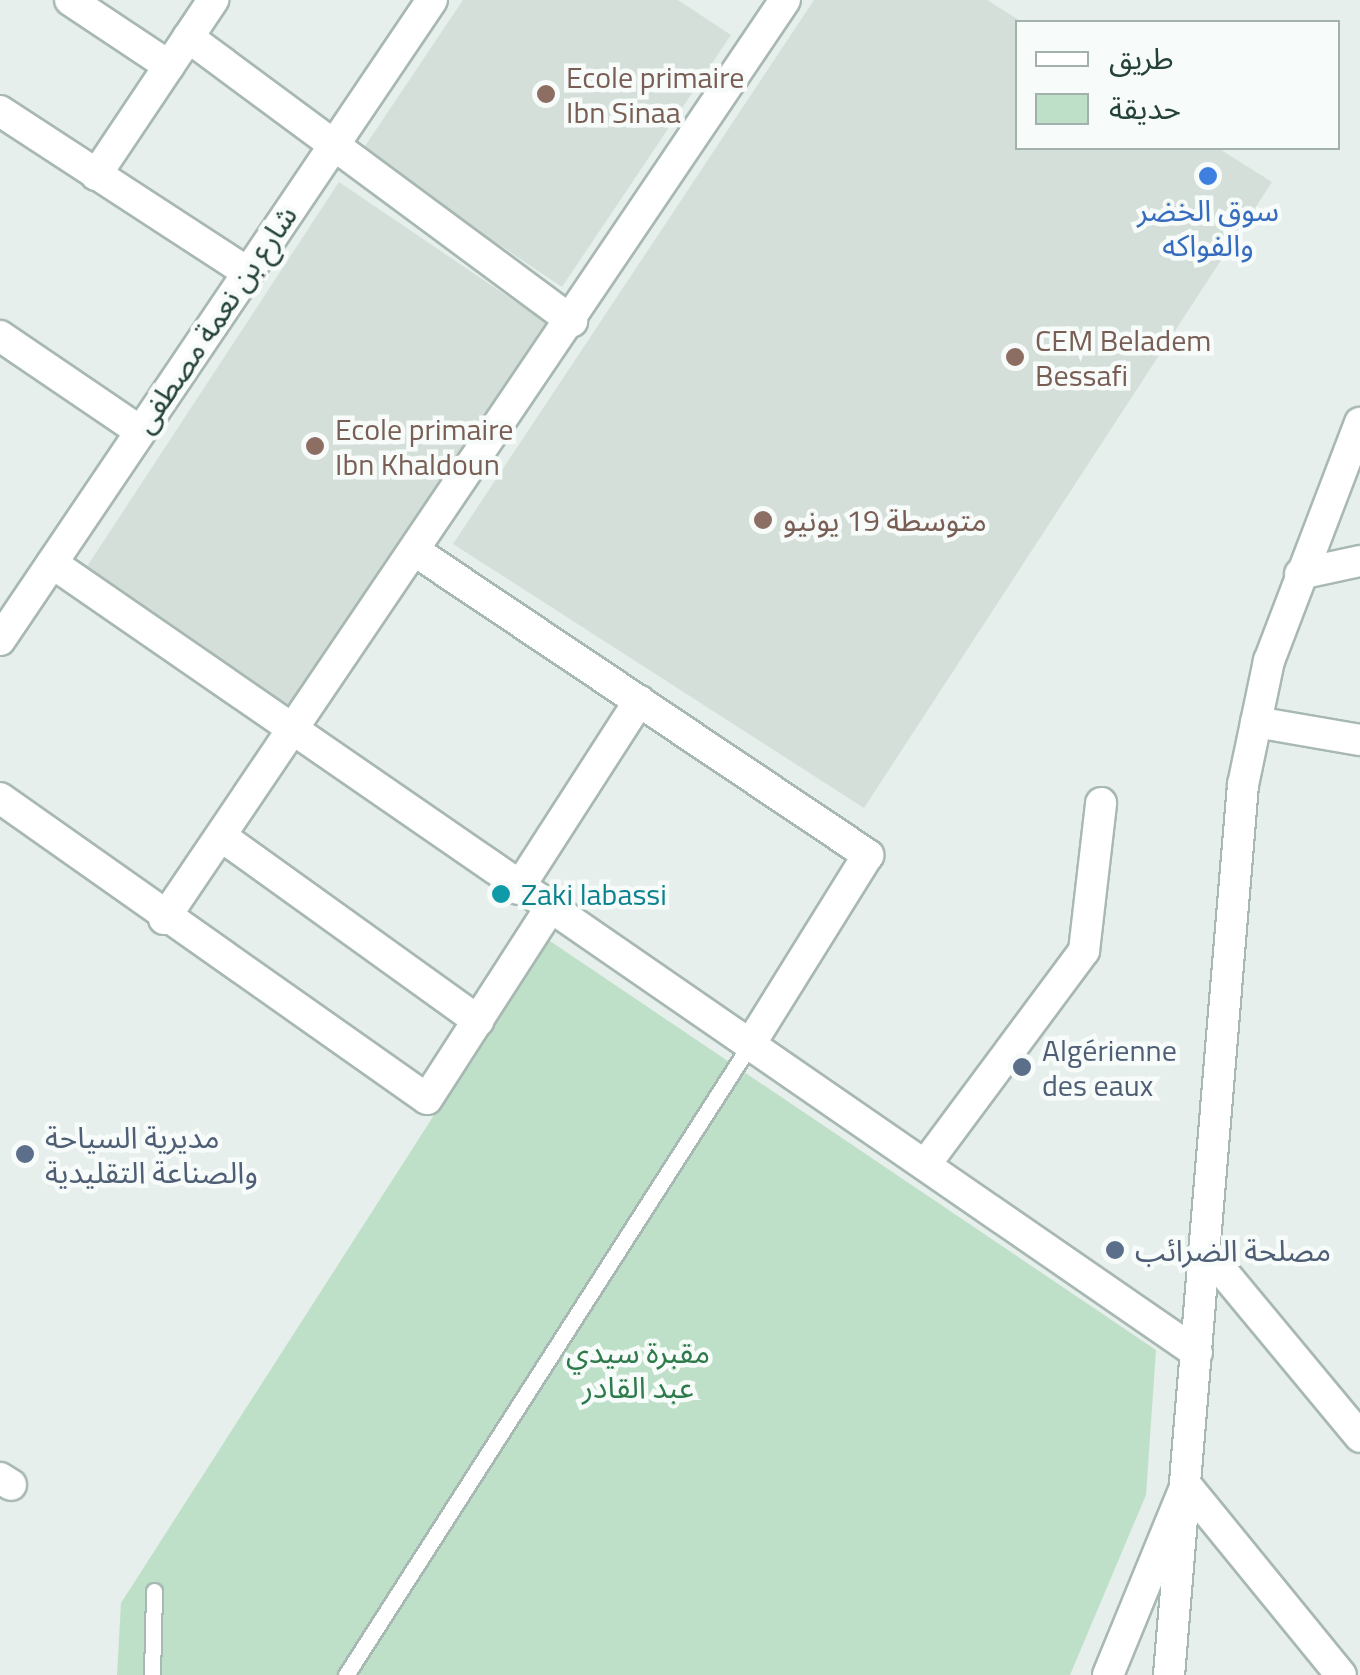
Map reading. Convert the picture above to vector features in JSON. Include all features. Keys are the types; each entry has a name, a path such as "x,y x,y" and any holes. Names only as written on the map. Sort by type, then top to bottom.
{"street":[{"path":"70,0 169,66"},
{"path":"96,175 213,0"},
{"name":"شارع بن نعمة مصطفى","path":"0,640 9,606 52,562 432,0"},
{"path":"164,919 572,321 785,0"},
{"path":"188,37 572,321"},
{"path":"0,111 246,272"},
{"path":"0,336 140,431"},
{"path":"1169,1675 1256,722 1300,574 1360,424"},
{"path":"414,551 868,855 752,1042"},
{"path":"52,562 548,911 752,1042 1196,1352"},
{"path":"1300,574 1360,562"},
{"path":"518,890 639,701"},
{"path":"1256,722 1360,740"},
{"path":"0,798 164,919 426,1099 548,911"},
{"path":"925,1165 1084,950 1100,804"},
{"path":"221,836 478,1021"},
{"path":"1205,1250 1360,1437"},
{"path":"1108,1675 1186,1486"},
{"path":"1186,1486 1341,1675"}],"lane":[{"path":"346,1675 752,1042"},
{"path":"152,1675 154,1591"}],"shaded area":[{"name":"Ecole primaire Ibn Sinaa","path":"463,0 678,0 731,35 562,287 361,152"},
{"path":"814,0 987,0 1019,20 1015,20 1015,150 1221,150 1272,182 864,808 453,544"},
{"name":"Ecole primaire Ibn Khaldoun","path":"339,182 547,323 287,708 86,568"}],"green space":[{"name":"مقبرة سيدي عبد القادر","path":"547,939 1156,1350 1146,1495 1070,1675 117,1675 121,1603"}],"place":[{"name":"Ecole primaire Ibn Sinaa","path":"546,94"},
{"name":"سوق الخضر والفواكه","path":"1208,176"},
{"name":"CEM Beladem Bessafi","path":"1015,357"},
{"name":"Ecole primaire Ibn Khaldoun","path":"315,446"},
{"name":"متوسطة 19 يونيو","path":"763,520"},
{"name":"Zaki labassi","path":"501,894"},
{"name":"Algérienne des eaux","path":"1022,1067"},
{"name":"مديرية السياحة والصناعة التقليدية","path":"25,1154"},
{"name":"مصلحة الضرائب","path":"1115,1250"}]}
